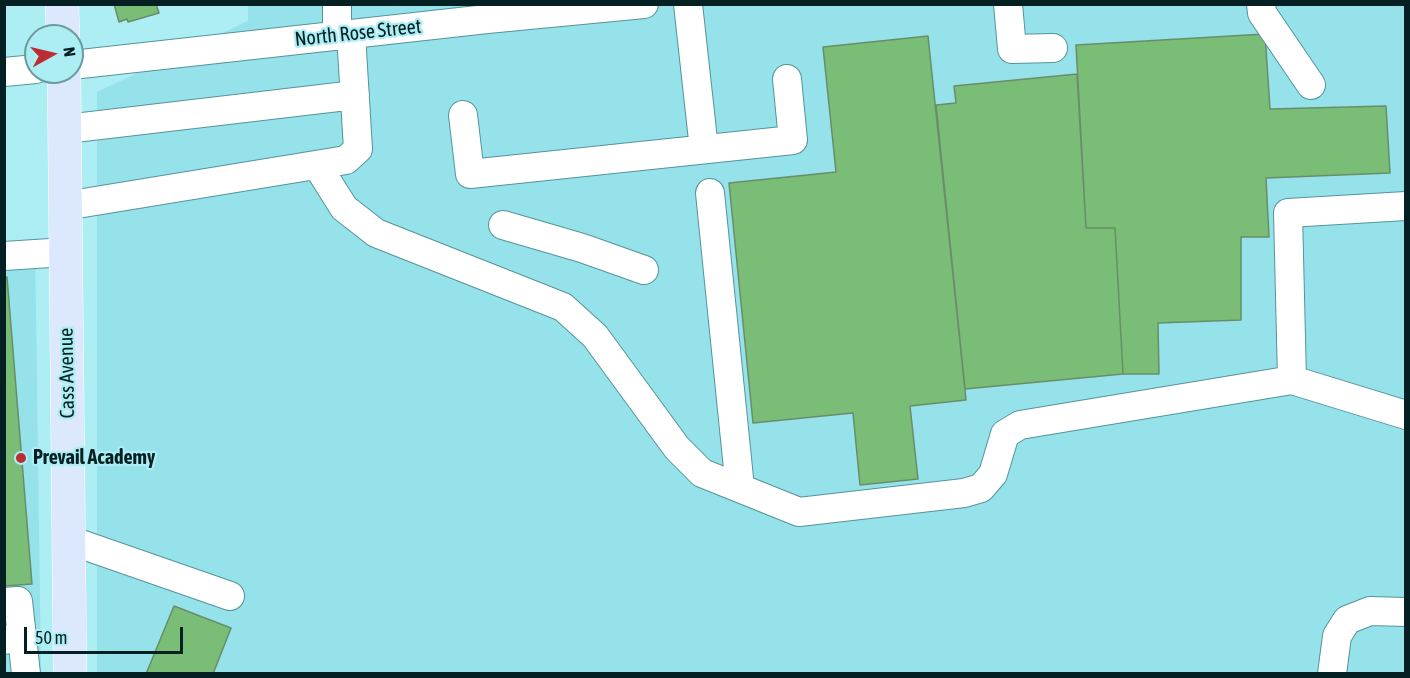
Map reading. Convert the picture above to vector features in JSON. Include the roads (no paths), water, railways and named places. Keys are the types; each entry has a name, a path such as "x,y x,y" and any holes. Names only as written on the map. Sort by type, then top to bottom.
{"main road":[{"path":"62,4 63,24"},
{"name":"Cass Avenue","path":"64,84 70,674"}],"street":[{"path":"65,206 346,160 357,149 355,94 337,4"},
{"name":"North Rose Street","path":"84,64 344,35 454,14 644,4"},
{"path":"688,4 704,149"},
{"path":"1008,4 1012,49 1053,48"},
{"path":"1262,4 1262,13 1311,86"},
{"path":"4,72 24,70"},
{"path":"463,115 470,174 794,140 787,79"},
{"path":"66,129 355,94"},
{"path":"317,165 344,208 376,233 563,307 595,336 677,448 702,473 799,512 964,493 981,488 993,474 1005,434 1020,425 1293,380 1406,415"},
{"path":"710,194 740,488"},
{"path":"1293,380 1288,213 1406,206"},
{"path":"503,225 582,248 644,270"},
{"path":"4,256 66,252"},
{"path":"69,540 230,596"},
{"path":"4,602 18,601 14,639 26,674"},
{"path":"1332,674 1337,636 1347,620 1370,611 1406,612"}],"place":[{"name":"Prevail Academy","path":"21,458"}]}
